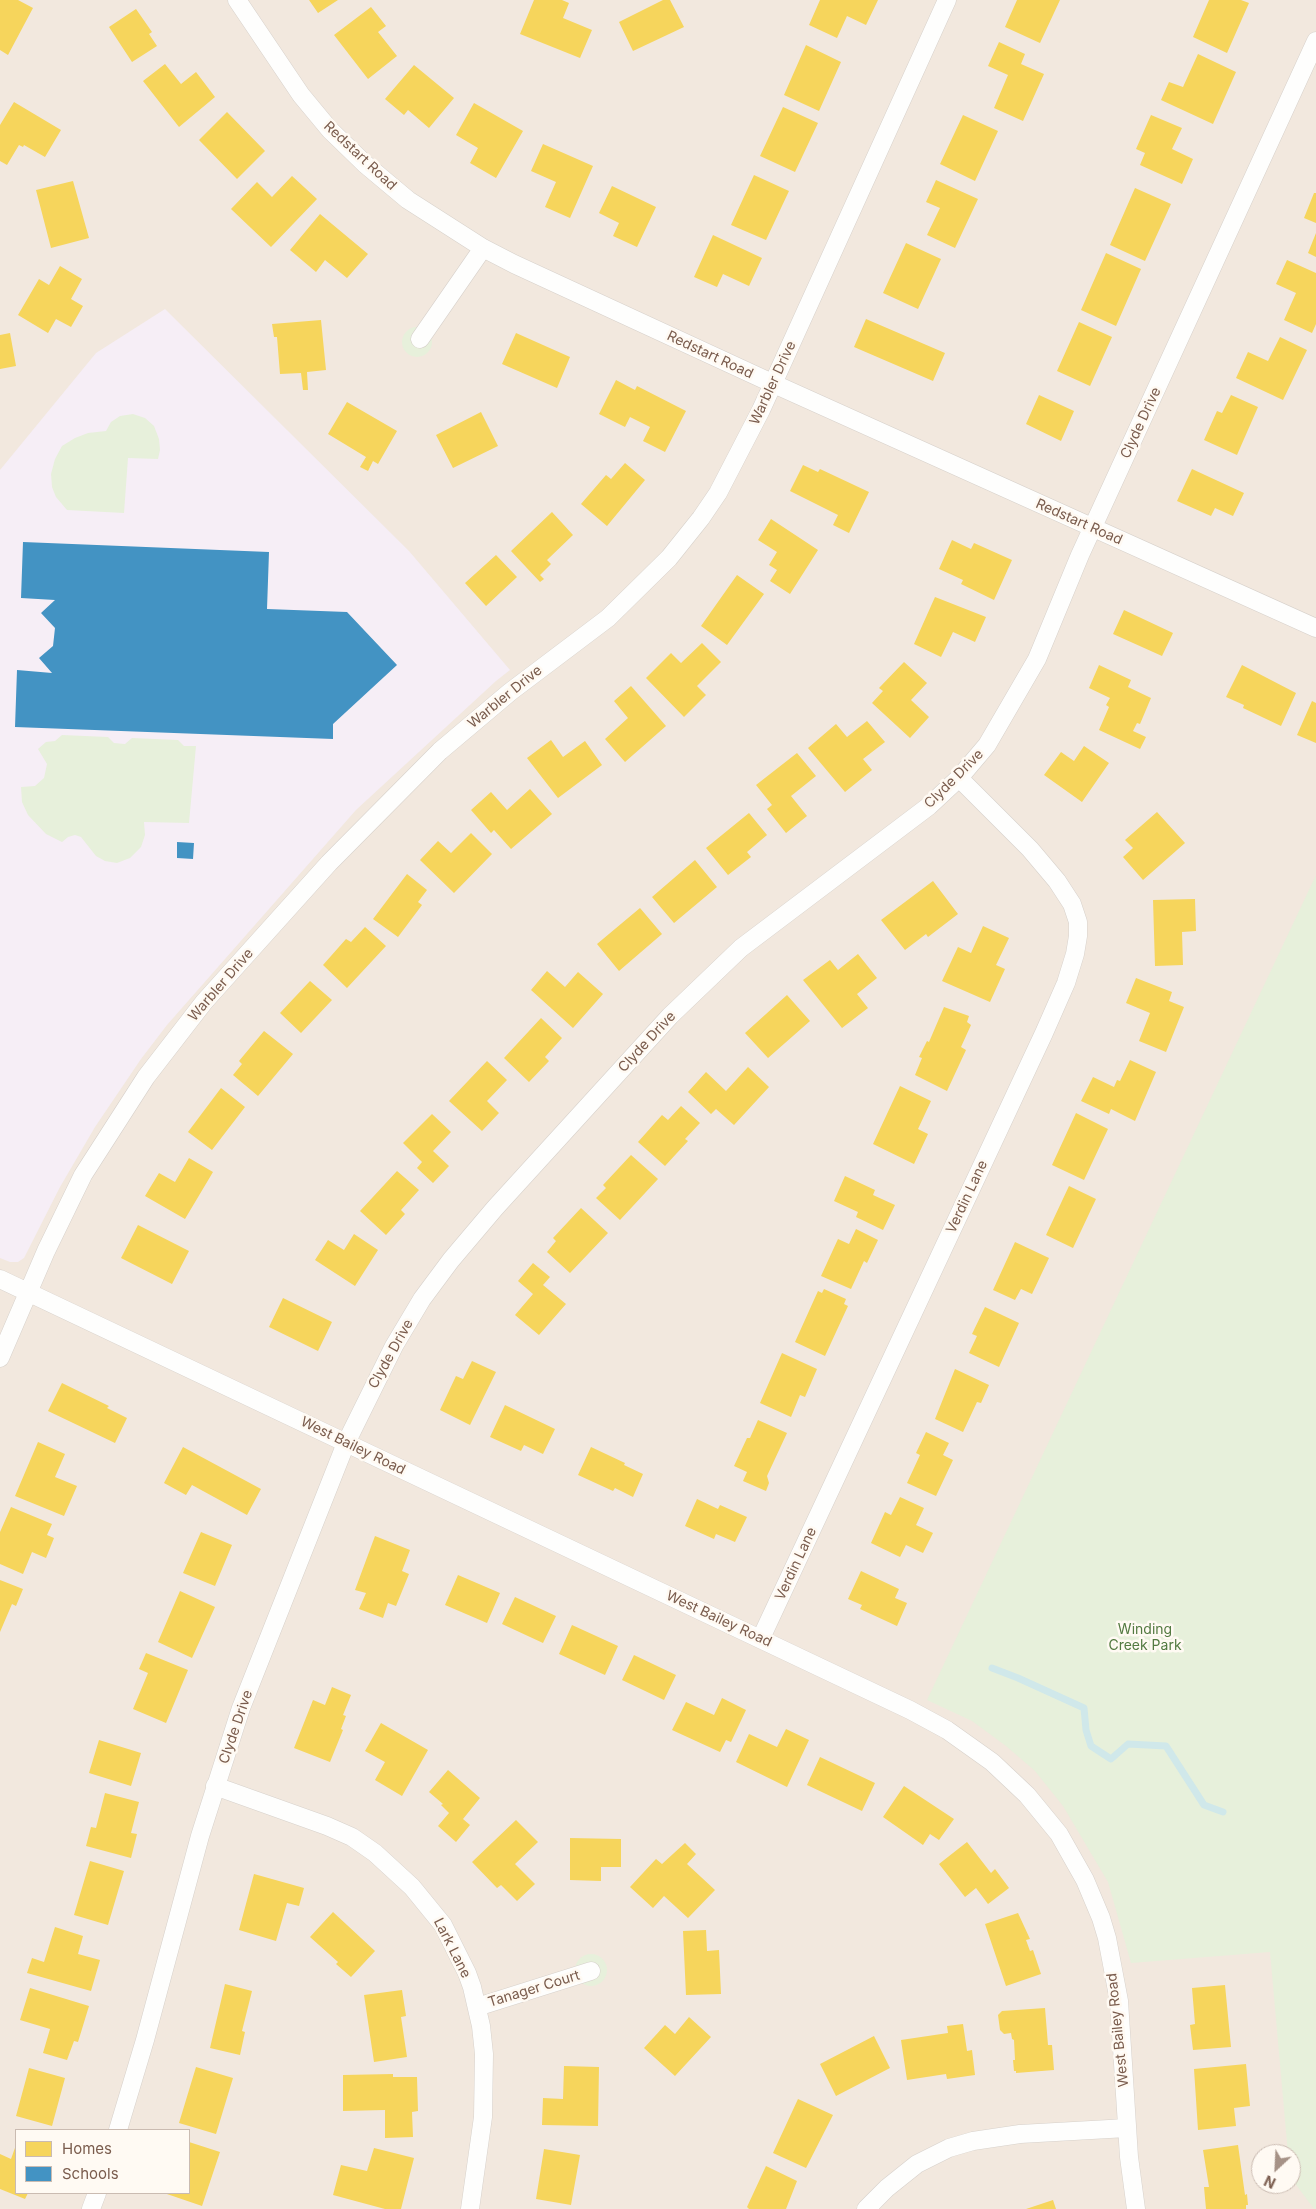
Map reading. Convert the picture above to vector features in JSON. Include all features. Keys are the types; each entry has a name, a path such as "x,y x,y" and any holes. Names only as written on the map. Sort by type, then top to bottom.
{"street":[{"name":"Redstart Road","path":"237,0 301,95 330,130 365,164 408,200 483,248 774,384 1316,628"},
{"name":"Warbler Drive","path":"0,1358 64,1211 83,1175 146,1077 204,1002 329,863 440,751 510,692 608,618 669,558 701,518 718,493 774,384 947,0"},
{"name":"Clyde Drive","path":"118,2129 145,2040 190,1870 241,1708 346,1443 394,1346 422,1299 451,1260 495,1208 670,1016 741,948 928,806 959,778 987,745 1037,659 1093,528 1316,41"},
{"path":"420,339 483,248"},
{"name":"Verdin Lane","path":"761,1638 1044,1033 1066,983 1075,954 1078,922 1072,904 1030,849 959,778"},
{"name":"West Bailey Road","path":"0,1279 910,1710 947,1730 992,1762 1034,1802 1059,1834 1089,1889 1107,1938 1119,2001 1127,2128 1136,2209"},
{"name":"Lark Lane","path":"216,1786 327,1826 352,1837 395,1870 412,1887 443,1925 467,1973 477,2007 484,2054 485,2087 480,2146 470,2209"},
{"name":"Tanager Court","path":"477,2007 592,1971"},
{"path":"866,2209 887,2188 917,2164 949,2148 1020,2134 1127,2128"},
{"path":"91,2209 97,2194"}],"shaded area":[{"path":"0,0 1316,0 1316,2209 0,2209"},
{"path":"165,309 409,551 510,670 356,810 167,1025 141,1059 95,1127 60,1187 24,1258 18,1262 10,1262 0,1258 0,470 96,353"}],"green space":[{"path":"417,327 428,331 432,342 428,353 417,357 406,353 402,342 406,331"},
{"path":"133,414 145,418 154,426 159,439 160,450 158,459 128,458 124,513 67,510 56,497 52,487 51,474 55,459 62,446 88,433 106,431 111,422 120,416"},
{"path":"62,735 108,737 114,743 125,744 132,738 178,740 184,746 196,746 189,823 144,822 145,835 141,847 130,858 117,863 105,861 96,856 81,837 75,835 68,837 62,842 46,834 28,815 22,802 21,787 35,786 44,778 47,764 38,749 46,742 55,741"},
{"name":"Winding Creek Park","path":"1316,875 1316,2209 1314,2209 1301,2191 1301,2144 1287,2144 1270,1952 1131,1963 1108,1882 1063,1806 1035,1771 1006,1746 972,1721 927,1700"},
{"path":"591,1954 602,1959 607,1970 602,1981 591,1986 580,1981 575,1970 580,1959"}],"building: Homes":[{"path":"0,0 18,0 33,8 8,55 0,50"},
{"path":"309,0 338,0 318,13"},
{"path":"534,0 562,0 569,3 563,18 592,30 580,58 520,34"},
{"path":"663,0 670,0 684,27 633,51 619,22"},
{"path":"820,0 878,0 866,25 847,16 837,38 809,25"},
{"path":"1017,0 1060,0 1040,43 1005,27"},
{"path":"1209,0 1241,0 1249,3 1227,53 1193,37"},
{"path":"371,7 386,26 378,32 397,56 368,79 334,35"},
{"path":"136,9 152,32 149,34 157,46 132,62 109,27"},
{"path":"999,42 1025,54 1021,64 1044,74 1023,121 994,108 1008,75 988,66"},
{"path":"806,45 841,62 819,111 784,95"},
{"path":"1198,54 1236,72 1213,124 1161,100 1169,82 1183,87"},
{"path":"165,64 181,84 196,72 215,97 179,127 143,81"},
{"path":"414,65 454,98 429,128 408,110 404,115 385,99"},
{"path":"14,102 61,130 45,157 24,145 23,147 19,145 7,165 0,161 0,125"},
{"path":"474,103 523,131 496,178 470,163 478,148 456,135"},
{"path":"783,107 818,123 795,172 760,156"},
{"path":"227,112 265,151 237,179 199,140"},
{"path":"963,115 998,131 975,181 940,164"},
{"path":"1151,115 1182,128 1172,149 1193,159 1182,184 1140,165 1145,153 1136,149"},
{"path":"543,144 593,166 570,218 545,207 556,182 531,171"},
{"path":"754,175 789,191 766,240 731,225"},
{"path":"292,176 317,199 271,247 231,209 257,182 272,197"},
{"path":"936,180 978,199 955,248 927,235 940,208 926,202"},
{"path":"73,181 89,238 51,248 36,190"},
{"path":"612,186 656,207 637,247 613,236 619,223 599,213"},
{"path":"1135,188 1171,204 1145,261 1110,245"},
{"path":"1314,193 1316,193 1316,223 1304,218"},
{"path":"320,214 368,254 347,278 325,260 316,272 290,250"},
{"path":"1316,233 1316,257 1308,253"},
{"path":"713,235 762,258 749,286 723,274 717,287 694,277"},
{"path":"906,243 941,259 918,309 883,293"},
{"path":"1106,253 1141,269 1116,326 1081,310"},
{"path":"1287,260 1316,273 1316,324 1312,333 1284,320 1296,293 1276,284"},
{"path":"60,266 82,279 71,299 83,306 71,327 56,319 48,333 18,315 39,279 49,285"},
{"path":"866,319 945,353 933,381 854,347"},
{"path":"321,320 326,370 307,372 308,390 303,390 301,373 280,374 277,337 274,337 272,324"},
{"path":"1079,322 1112,337 1090,386 1057,371"},
{"path":"10,333 16,366 0,369 0,335"},
{"path":"516,333 570,357 557,388 502,364"},
{"path":"1280,337 1307,350 1283,400 1236,378 1248,352 1268,361"},
{"path":"616,380 635,390 637,386 686,411 665,452 643,441 650,427 630,417 625,427 599,414"},
{"path":"1039,395 1074,411 1061,441 1026,424"},
{"path":"1231,395 1258,407 1237,455 1204,440 1217,411 1222,413"},
{"path":"347,402 397,431 378,464 373,461 368,471 360,467 366,457 328,434"},
{"path":"481,412 498,446 453,468 436,435"},
{"path":"625,463 645,480 607,526 581,504 606,475 611,479"},
{"path":"803,465 818,472 820,469 869,492 849,533 833,525 838,515 790,491"},
{"path":"1192,469 1244,493 1233,516 1215,508 1211,516 1177,501"},
{"path":"552,512 573,535 547,560 551,564 540,575 544,579 540,582 511,551"},
{"path":"771,519 818,550 790,594 770,581 777,570 769,565 777,552 758,540"},
{"path":"952,540 971,549 974,543 1012,560 994,600 961,584 963,580 939,569"},
{"path":"496,555 517,577 486,606 465,583"},
{"path":"737,575 764,594 727,645 701,626"},
{"path":"935,597 986,617 975,642 953,632 941,657 914,644"},
{"path":"1124,610 1173,633 1162,656 1113,634"},
{"path":"702,643 721,662 697,686 706,695 684,717 646,678 671,653 681,663"},
{"path":"904,662 927,683 911,700 929,717 910,738 872,703 883,691 879,688"},
{"path":"1099,665 1131,680 1128,687 1151,698 1140,724 1137,723 1133,731 1146,737 1140,749 1099,730 1109,707 1106,705 1110,698 1089,688"},
{"path":"1242,665 1296,693 1281,726 1243,708 1244,705 1226,697"},
{"path":"631,686 666,726 625,762 605,739 628,718 614,701"},
{"path":"1312,701 1316,703 1316,743 1297,735"},
{"path":"867,721 885,742 863,759 872,770 845,792 808,748 836,724 847,737"},
{"path":"551,740 563,757 585,741 602,765 558,798 527,758"},
{"path":"1084,746 1109,763 1082,802 1044,775 1061,752 1074,761"},
{"path":"797,753 816,776 791,796 807,816 786,833 767,809 772,805 756,785"},
{"path":"530,789 552,814 511,849 494,830 491,833 471,810 491,792 507,810"},
{"path":"1157,812 1185,843 1143,880 1123,857 1133,848 1125,840"},
{"path":"749,813 767,835 747,852 751,857 728,875 706,848"},
{"path":"471,833 492,854 454,893 420,860 438,841 451,853"},
{"path":"695,860 717,887 674,923 652,897"},
{"path":"407,874 427,890 418,902 422,905 398,937 373,919"},
{"path":"933,881 958,914 928,937 926,934 905,950 881,920"},
{"path":"1195,899 1196,931 1182,932 1183,965 1155,966 1153,900"},
{"path":"640,908 662,934 619,971 597,944"},
{"path":"983,926 1009,938 996,965 1005,969 990,1002 942,981 958,947 971,953"},
{"path":"365,927 386,946 347,988 323,965 346,939 351,942"},
{"path":"858,954 877,978 857,994 868,1008 842,1028 803,980 830,960 838,970"},
{"path":"547,971 565,987 578,972 603,994 573,1028 531,990"},
{"path":"1136,978 1172,992 1169,1001 1184,1007 1166,1052 1139,1041 1150,1013 1126,1003"},
{"path":"310,981 332,1000 301,1033 280,1013"},
{"path":"787,995 810,1021 768,1058 745,1033"},
{"path":"944,1007 969,1016 967,1022 971,1025 961,1047 966,1050 947,1091 915,1075 922,1058 919,1057 927,1041 929,1042"},
{"path":"541,1018 562,1038 545,1057 549,1061 529,1082 504,1058"},
{"path":"264,1031 293,1054 258,1096 233,1075 242,1064 239,1061"},
{"path":"1130,1060 1156,1072 1135,1121 1111,1109 1109,1114 1081,1101 1093,1077 1114,1087 1117,1080 1120,1081"},
{"path":"487,1061 507,1080 487,1101 499,1113 482,1131 449,1101"},
{"path":"748,1067 769,1087 734,1125 716,1109 711,1114 688,1092 706,1072 726,1091"},
{"path":"900,1086 931,1101 918,1129 928,1134 914,1164 873,1144"},
{"path":"221,1088 245,1107 212,1150 188,1132"},
{"path":"681,1106 700,1123 685,1139 688,1141 665,1166 638,1142 662,1115 668,1120"},
{"path":"1076,1113 1108,1129 1084,1180 1052,1165"},
{"path":"432,1114 451,1132 433,1151 449,1166 433,1183 417,1168 422,1162 403,1143"},
{"path":"631,1155 658,1179 620,1220 596,1198 606,1188 603,1185"},
{"path":"189,1158 213,1172 185,1219 145,1196 159,1173 175,1182"},
{"path":"397,1171 419,1190 401,1210 405,1214 386,1235 360,1211"},
{"path":"845,1176 875,1190 873,1195 895,1205 883,1230 856,1217 858,1212 834,1201"},
{"path":"1069,1186 1096,1199 1073,1248 1046,1235"},
{"path":"581,1208 608,1233 570,1273 547,1252 556,1241 553,1238"},
{"path":"138,1225 189,1251 172,1284 121,1258"},
{"path":"856,1229 878,1240 867,1263 864,1261 851,1289 821,1276 838,1239 849,1244"},
{"path":"354,1234 378,1250 355,1286 315,1260 328,1240 344,1250"},
{"path":"1015,1242 1049,1258 1032,1294 1021,1289 1015,1300 993,1290"},
{"path":"533,1263 550,1277 543,1285 566,1304 539,1335 515,1315 533,1294 518,1281"},
{"path":"824,1289 846,1299 844,1304 848,1306 825,1356 795,1342 818,1291 822,1293"},
{"path":"283,1298 332,1322 318,1351 269,1327"},
{"path":"985,1307 1019,1323 999,1367 969,1353 977,1336 972,1334"},
{"path":"782,1353 817,1369 805,1397 800,1395 791,1417 760,1403"},
{"path":"472,1361 496,1372 470,1425 440,1410 456,1376 463,1379"},
{"path":"955,1369 989,1385 981,1403 977,1402 963,1432 935,1419"},
{"path":"62,1383 109,1406 107,1408 127,1418 115,1443 48,1411"},
{"path":"505,1405 555,1429 543,1454 524,1445 521,1451 490,1437"},
{"path":"758,1420 787,1433 767,1476 769,1483 766,1491 743,1481 747,1472 734,1466"},
{"path":"926,1432 949,1443 943,1455 953,1460 936,1496 907,1483 920,1455 916,1453"},
{"path":"38,1442 65,1454 55,1477 77,1486 64,1516 15,1496"},
{"path":"183,1447 261,1489 247,1515 192,1485 186,1495 164,1483"},
{"path":"591,1447 643,1474 633,1497 615,1488 613,1491 578,1475"},
{"path":"900,1497 924,1508 916,1525 933,1533 923,1553 906,1545 900,1557 871,1543 885,1512 891,1515"},
{"path":"697,1499 718,1509 720,1505 747,1517 735,1542 716,1534 714,1539 685,1526"},
{"path":"11,1507 52,1524 47,1535 54,1538 46,1558 32,1552 23,1574 0,1564 0,1532"},
{"path":"201,1532 232,1545 215,1586 183,1573"},
{"path":"375,1536 410,1550 402,1571 409,1574 396,1606 388,1603 383,1618 359,1609 366,1593 355,1590"},
{"path":"861,1571 899,1589 895,1598 907,1603 897,1626 860,1609 862,1605 848,1599"},
{"path":"458,1575 500,1593 487,1623 445,1605"},
{"path":"0,1580 23,1589 16,1606 12,1604 0,1632"},
{"path":"180,1591 215,1607 192,1658 158,1642"},
{"path":"515,1597 556,1616 543,1643 502,1624"},
{"path":"572,1625 618,1646 605,1675 559,1654"},
{"path":"146,1653 188,1670 166,1723 133,1709 148,1673 139,1669"},
{"path":"634,1655 676,1675 664,1700 622,1680"},
{"path":"332,1687 351,1695 343,1715 346,1716 341,1729 343,1730 330,1762 294,1748 313,1700 325,1705"},
{"path":"722,1698 746,1710 731,1742 726,1740 720,1752 672,1730 686,1702 714,1715"},
{"path":"381,1723 428,1750 402,1796 375,1780 385,1762 365,1751"},
{"path":"786,1729 809,1740 787,1787 736,1762 749,1734 777,1747"},
{"path":"99,1740 141,1753 131,1786 89,1773"},
{"path":"820,1757 875,1783 862,1811 807,1785"},
{"path":"448,1770 480,1798 463,1819 470,1825 456,1842 438,1826 449,1813 441,1805 443,1804 429,1792"},
{"path":"904,1786 954,1819 939,1840 930,1834 923,1845 883,1817"},
{"path":"105,1793 139,1802 131,1833 137,1834 131,1858 86,1846 91,1827 96,1828"},
{"path":"516,1820 538,1842 515,1864 535,1884 517,1901 501,1885 497,1888 472,1862"},
{"path":"570,1838 621,1839 621,1867 601,1867 601,1881 570,1880"},
{"path":"967,1842 991,1873 995,1869 1009,1888 988,1904 976,1888 965,1897 939,1864"},
{"path":"685,1843 696,1854 687,1864 715,1890 688,1918 664,1896 653,1908 630,1887 656,1859 662,1864"},
{"path":"90,1861 124,1871 108,1925 74,1915"},
{"path":"254,1874 304,1888 299,1906 287,1903 276,1941 239,1930"},
{"path":"333,1912 375,1951 351,1977 336,1964 338,1962 310,1937"},
{"path":"1018,1913 1030,1939 1026,1940 1030,1951 1033,1950 1041,1974 1006,1986 985,1924"},
{"path":"55,1927 83,1936 78,1954 100,1960 91,1991 27,1973 32,1958 44,1962"},
{"path":"706,1930 707,1951 719,1950 721,1994 686,1995 683,1931"},
{"path":"225,1984 252,1991 242,2031 245,2032 240,2055 210,2048"},
{"path":"1225,1985 1231,2047 1193,2050 1190,2025 1195,2024 1192,1988"},
{"path":"30,1988 89,2006 78,2042 74,2041 67,2060 43,2053 50,2029 20,2020"},
{"path":"402,1990 406,2016 401,2017 407,2057 374,2062 364,1995"},
{"path":"1045,2008 1048,2045 1052,2045 1054,2070 1016,2073 1013,2060 1015,2060 1014,2040 1011,2033 1004,2034 1000,2030 998,2015 1002,2011"},
{"path":"689,2017 711,2037 675,2076 644,2048 665,2025 675,2034"},
{"path":"963,2024 967,2051 972,2050 975,2075 947,2079 946,2074 907,2080 901,2040 948,2033 947,2026"},
{"path":"874,2036 890,2068 836,2096 820,2064"},
{"path":"1246,2064 1250,2106 1234,2108 1236,2126 1198,2130 1194,2069"},
{"path":"564,2066 599,2067 598,2126 542,2125 543,2098 563,2099"},
{"path":"196,2067 233,2078 216,2134 179,2123"},
{"path":"29,2068 65,2078 52,2126 16,2116"},
{"path":"393,2074 393,2077 417,2077 418,2111 412,2112 413,2137 385,2138 385,2110 343,2111 343,2075"},
{"path":"798,2099 833,2115 806,2168 773,2153"},
{"path":"190,2142 220,2152 202,2206 167,2194 190,2194"},
{"path":"1238,2145 1245,2195 1247,2194 1248,2205 1246,2205 1246,2209 1206,2209 1204,2187 1209,2187 1203,2150"},
{"path":"15,2148 15,2194 28,2194 25,2199 0,2189 0,2154 11,2159"},
{"path":"374,2148 414,2158 401,2209 385,2209 333,2195 341,2165 367,2171"},
{"path":"544,2149 580,2155 571,2205 536,2199"},
{"path":"766,2166 797,2181 786,2209 749,2209 747,2207"},
{"path":"1053,2200 1056,2209 1026,2209"}],"building: Schools":[{"path":"23,542 269,552 267,609 347,612 397,665 333,724 333,739 15,727 17,670 52,673 39,658 53,646 55,628 41,613 55,600 21,598"},
{"path":"177,842 194,843 193,859 177,858"}],"waterway":[{"path":"992,1668 1084,1708 1086,1730 1091,1746 1111,1759 1128,1744 1166,1746 1204,1805 1223,1812"}]}
